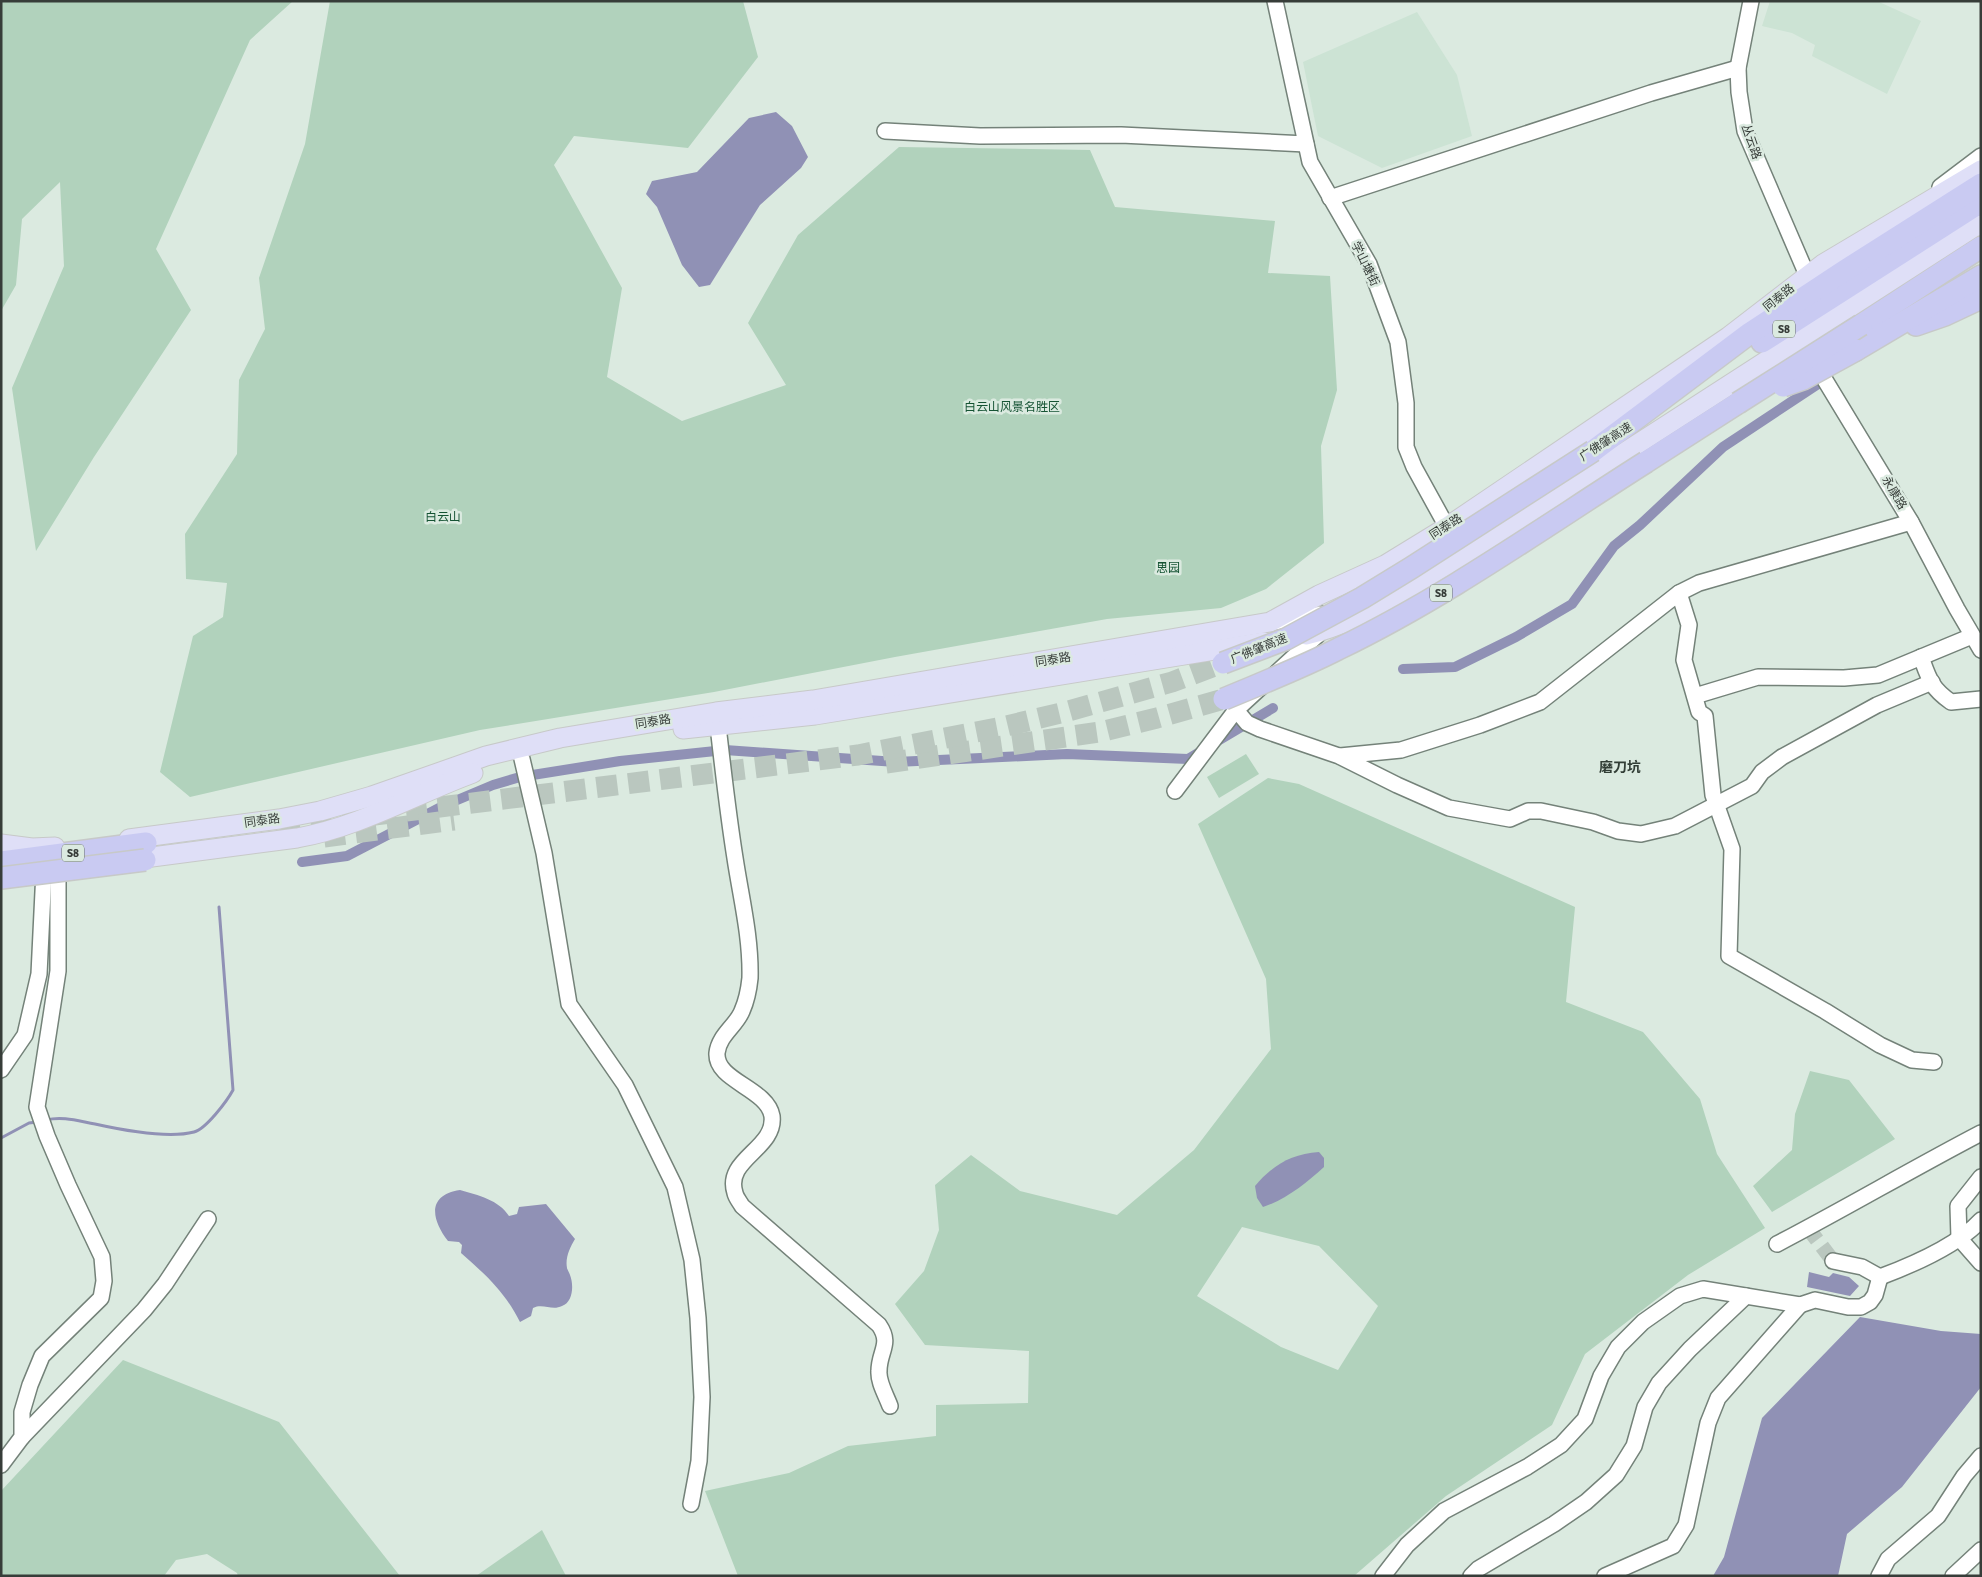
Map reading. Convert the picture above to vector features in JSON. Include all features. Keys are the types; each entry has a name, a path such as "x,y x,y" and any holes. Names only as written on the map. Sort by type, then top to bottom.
{"highway":[{"path":"1592,450 1750,333 1981,184"},
{"name":"广佛肇高速","path":"1223,663 1338,611 1411,568 1981,202"},
{"name":"S8","path":"1230,705 1288,673 1340,649 1446,590 1738,403 1979,231"},
{"path":"1738,403 1803,379 1981,276"},
{"path":"1856,350 1890,334 1945,315 1981,298"},
{"name":"S8","path":"1,864 145,852 1,878"}],"main road":[{"path":"1916,210 1981,170"},
{"name":"同泰路","path":"1,844 44,848 67,846 286,817 341,805 486,756 560,738 716,712 814,700 1270,622 1312,599 1385,564 1447,527 1743,326 1807,275 1916,210"},
{"name":"同泰路","path":"1,864 20,870 51,870 314,835 366,818 475,772 573,748 664,732 816,715 884,705 1322,631 1408,592 1839,314 1979,231"},
{"path":"1312,599 1309,605 1310,614 1322,631"}],"street":[{"name":"学山塘街","path":"1275,1 1310,162 1369,264 1398,342 1406,403 1406,447 1414,467 1447,527"},
{"name":"丛云路","path":"1751,1 1738,68 1739,92 1745,131 1807,275"},
{"path":"1330,198 1644,95 1738,68"},
{"path":"886,131 980,136 1121,135 1306,144"},
{"name":"同泰路","path":"1916,210 1937,189 1981,156"},
{"name":"永康路","path":"1801,339 1911,522 1981,650"},
{"path":"1277,640 1270,622 1296,620 1326,612 1345,605 1388,582 1498,510 1541,464"},
{"path":"1339,756 1402,750 1480,725 1540,702 1679,594 1699,583 1911,522"},
{"path":"1679,594 1689,625 1684,660 1699,712 1705,716 1715,804 1732,849 1729,956 1880,1045 1912,1060 1934,1062"},
{"path":"1176,791 1220,731 1230,705 1322,631"},
{"path":"1695,696 1758,676 1844,678 1878,675 1972,636"},
{"path":"1921,657 1937,692 1951,702 1981,699"},
{"path":"1230,705 1254,726 1339,756 1449,808 1510,820 1528,811 1541,811 1593,822 1618,831 1641,834 1675,826 1752,786 1762,772 1782,757 1877,705 1932,682"},
{"path":"718,726 728,816 748,931 750,980 742,1012 724,1035 717,1054 723,1071 760,1097 771,1113 772,1123 770,1134 740,1165 733,1178 735,1193 742,1206 879,1325 885,1334 885,1343 878,1371 890,1406"},
{"path":"522,759 544,853 569,1004 625,1085 675,1186 692,1260 698,1318 702,1397 699,1461 691,1504"},
{"path":"1,1070 25,1035 39,974 51,870"},
{"path":"22,1437 22,1412 30,1385 42,1356 101,1298 104,1281 102,1257 64,1177 37,1107 58,971 51,870"},
{"path":"1777,1244 1836,1214 1912,1169 1981,1133"},
{"path":"1981,1176 1958,1206 1959,1238 1981,1263"},
{"path":"1,1465 22,1437 144,1310 166,1284 208,1219"},
{"path":"1880,1277 1926,1257 1959,1238 1981,1220"},
{"path":"1833,1261 1862,1267 1880,1277"},
{"path":"1383,1576 1407,1545 1444,1511 1527,1467 1561,1445 1585,1419 1601,1376 1618,1347 1643,1322 1680,1296 1703,1289 1800,1305 1815,1300 1848,1307 1861,1306 1870,1302 1875,1294 1880,1277"},
{"path":"1471,1576 1478,1569 1547,1528 1586,1502 1616,1475 1634,1446 1645,1408 1659,1384 1690,1349 1746,1296"},
{"path":"1605,1576 1673,1546 1686,1526 1708,1423 1718,1398 1800,1305"},
{"path":"1879,1576 1888,1559 1938,1516 1964,1476 1981,1456"},
{"path":"1953,1576 1981,1550"}],"shaded area":[{"path":"1770,1 1877,1 1921,21 1887,94 1812,56 1815,45 1792,33 1762,26"},
{"path":"1417,12 1457,75 1472,136 1382,168 1318,136 1303,62"}],"green space":[{"path":"1,1 293,1 250,40 156,249 191,310 94,457 36,551 12,388 64,266 60,182 22,219 16,285 1,311"},
{"name":"白云山","path":"330,1 743,1 758,57 688,148 574,136 554,165 622,288 607,377 682,421 786,385 748,323 798,235 899,147 1090,150 1115,207 1275,221 1268,273 1330,276 1337,390 1321,446 1324,543 1266,589 1221,608 1107,619 714,692 480,730 190,797 160,772 193,636 223,617 227,583 186,579 185,534 237,454 239,380 265,329 259,278 305,144"},
{"path":"1246,754 1259,774 1219,798 1207,777"},
{"path":"1268,778 1299,784 1575,907 1566,1002 1643,1032 1700,1099 1717,1154 1765,1228 1688,1275 1585,1354 1552,1425 1446,1496 1354,1576 738,1576 705,1491 789,1473 848,1446 936,1436 936,1405 1028,1403 1029,1351 925,1345 895,1304 924,1271 939,1230 935,1185 971,1155 1020,1191 1117,1215 1194,1150 1271,1049 1266,979 1198,824","holes":["1242,1227 1319,1246 1378,1306 1338,1370 1281,1347 1197,1296"]},
{"path":"1810,1071 1849,1080 1895,1139 1772,1212 1753,1186 1792,1150 1795,1114"},
{"path":"123,1360 279,1422 400,1576 238,1576 237,1573 207,1554 176,1560 164,1576 1,1576 1,1491"},
{"path":"542,1530 566,1576 476,1576"}],"water":[{"path":"776,112 792,126 808,157 801,168 760,205 710,285 699,287 682,265 657,207 646,194 652,181 697,172 749,118"},
{"path":"1319,1152 1324,1158 1324,1167 1288,1195 1263,1207 1257,1198 1255,1186 1269,1172 1291,1158"},
{"path":"460,1190 494,1202 505,1210 509,1216 517,1214 519,1207 546,1204 575,1239 567,1257 567,1268 572,1288 566,1304 551,1308 540,1306 533,1308 531,1316 520,1322 508,1301 494,1284 461,1253 462,1245 459,1242 448,1241 442,1233 436,1217 435,1209 437,1203 449,1193"},
{"path":"1809,1272 1829,1277 1833,1273 1849,1277 1859,1286 1850,1296 1807,1287"},
{"path":"1860,1317 1941,1331 1981,1334 1981,1387 1902,1487 1847,1534 1838,1576 1713,1576 1724,1557 1762,1418"}],"waterway":[{"path":"1403,669 1455,667 1516,637 1572,604 1614,546 1640,525 1723,447 1818,384"},
{"path":"1216,742 1273,708"},
{"path":"302,862 347,856 443,806 493,785 520,777 620,761 725,750 896,762 1067,754 1188,759 1203,750"},
{"path":"46,1120 77,1120 118,1129 171,1135 199,1130 221,1107 233,1090 219,907"},
{"path":"1,1138 29,1123 37,1122"}],"tunnel":[{"path":"279,827 858,755 1002,727 1065,712 1172,682 1223,663"},
{"path":"886,763 1100,732 1224,699"},
{"path":"324,837 454,820"},
{"path":"1808,1228 1833,1261"}],"district":[{"name":"磨刀坑","path":"1620,767"}],"park label":[{"name":"白云山风景名胜区","path":"1012,407"},
{"name":"思园","path":"1168,568"}]}
